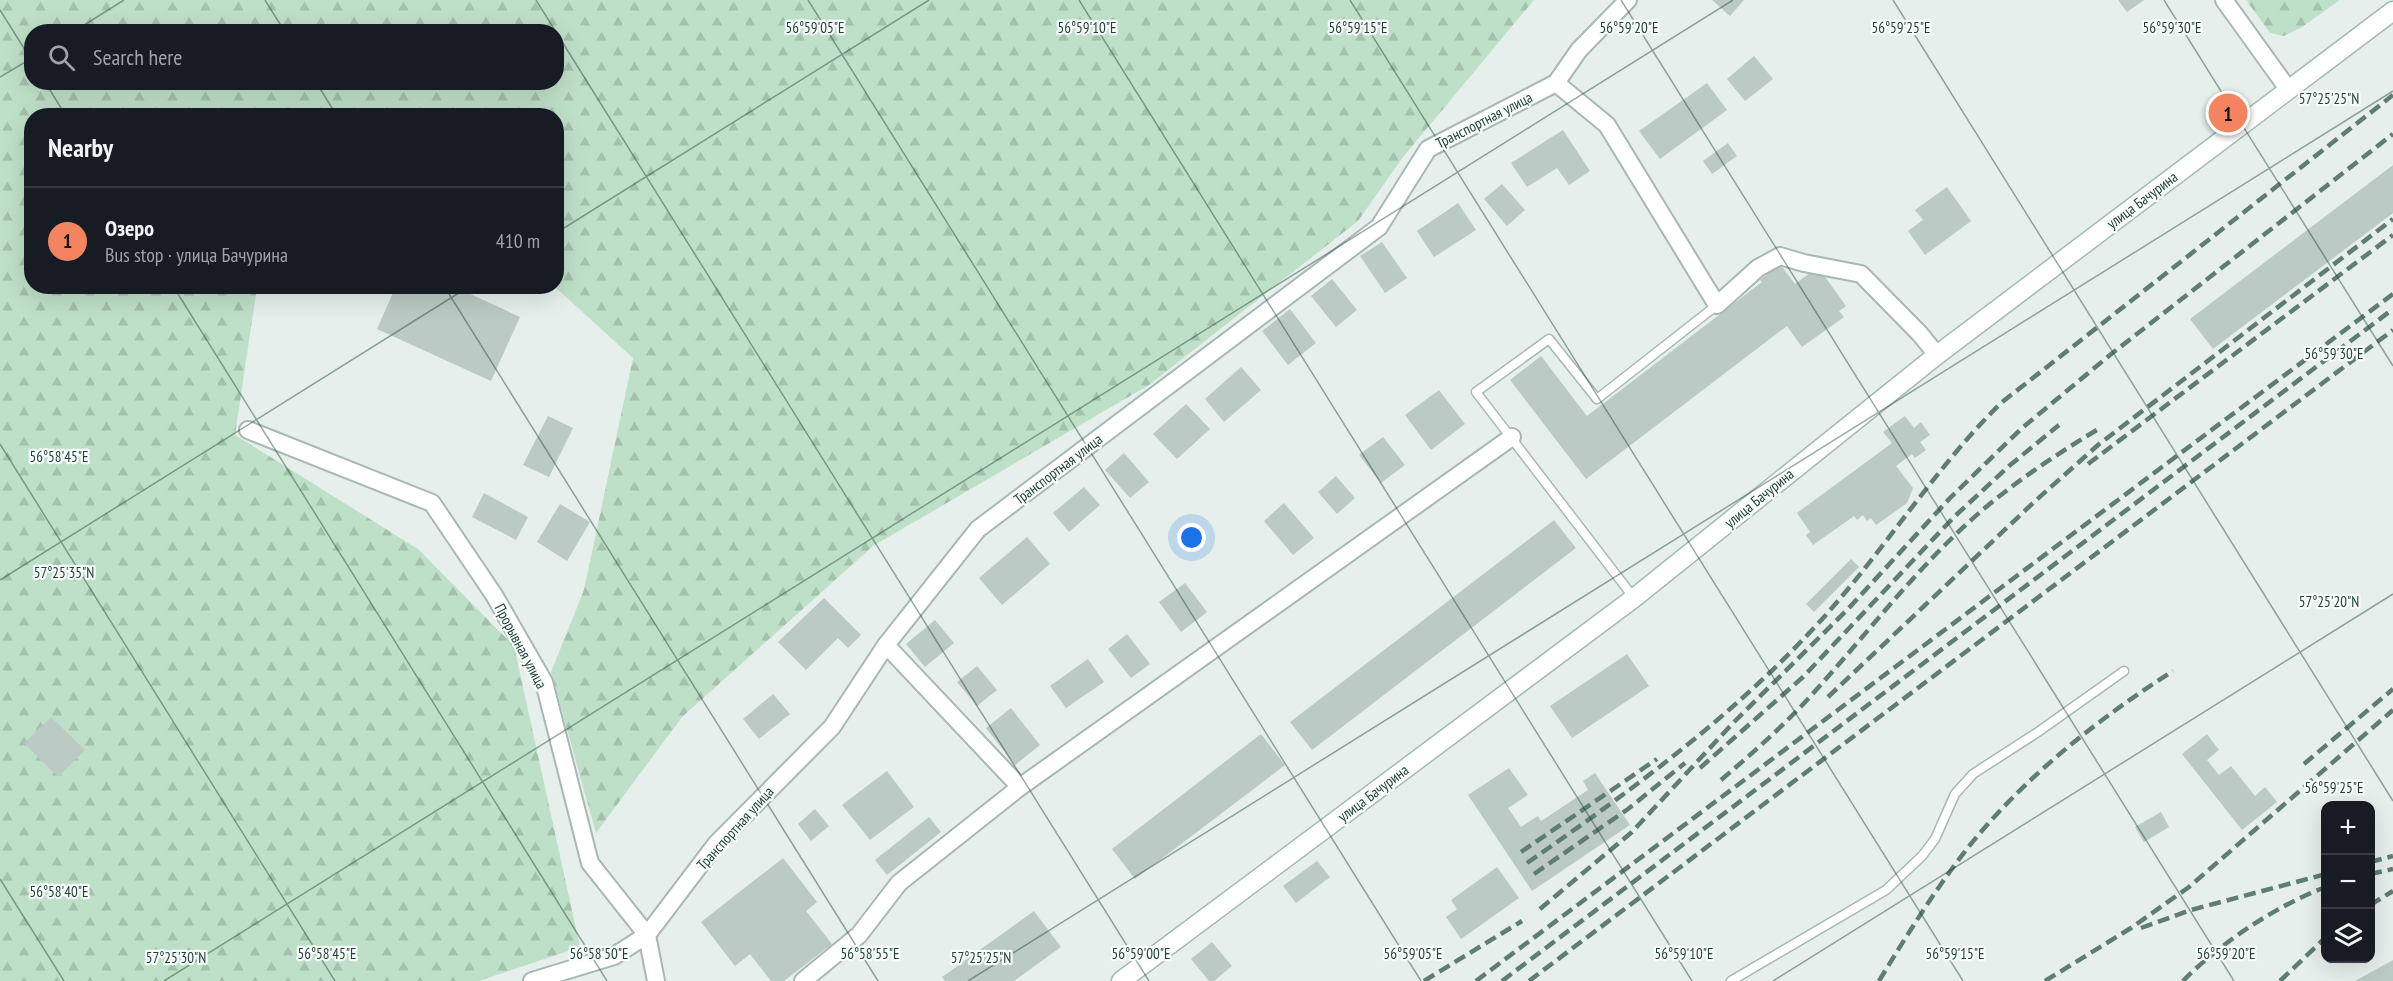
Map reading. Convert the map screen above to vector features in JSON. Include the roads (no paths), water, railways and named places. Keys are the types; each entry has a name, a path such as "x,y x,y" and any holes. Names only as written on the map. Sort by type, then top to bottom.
{"street":[{"name":"Транспортная улица","path":"532,981 614,956 647,935 717,844 832,727 886,645 978,529 1379,227 1428,149 1556,83 1579,50 1628,0"},
{"path":"2224,0 2288,89"},
{"name":"улица Бачурина","path":"1121,981 1634,598 1937,355 2393,11"},
{"path":"1556,83 1607,125 1717,305 1758,268 1780,256 1861,274 1920,334 1937,355"},
{"name":"Прорывная улица","path":"248,430 432,503 494,595 544,682 590,862 647,935 656,981"},
{"path":"803,981 860,935 899,884 1020,787 1512,437"},
{"path":"886,645 1020,787"}],"lane":[{"path":"1634,598 1476,392 1549,339 1597,399 1717,305"},
{"path":"1731,981 1886,890 1922,856 1935,839 1955,794 1974,774 2124,671"}],"railway":[{"path":"1527,863 1676,754 1712,725 1780,663 1837,602 1928,486 2001,403 2393,95"},
{"path":"1540,909 1632,832 1733,723 1848,609 1950,498 2021,429 2110,355 2393,134"},
{"path":"1828,697 2033,503 2098,445 2393,219"},
{"path":"2088,464 2393,235"},
{"path":"1476,981 2393,294"},
{"path":"1502,981 2393,309"},
{"path":"1529,981 2393,330"},
{"path":"1700,768 1803,677 1954,517 2009,466 2059,425"},
{"path":"1721,780 1771,736 1806,701 1916,575 1968,523 2022,479 2100,428"},
{"path":"1879,981 1945,878 1992,819 2065,750 2145,689 2173,671"},
{"path":"2304,764 2393,689"},
{"path":"2045,981 2131,928 2189,887 2393,710"},
{"path":"1521,852 1657,759"},
{"path":"1534,874 1628,809 1685,763"},
{"path":"2375,861 2393,856"},
{"path":"2375,873 2393,869"},
{"path":"2141,928 2191,910 2321,875"},
{"path":"2183,981 2214,953 2250,927 2288,904 2321,889"},
{"path":"2375,902 2393,891"},
{"path":"1424,981 1522,921"},
{"path":"2280,981 2321,942"}],"place":[{"name":"Озеро","path":"2228,113"}]}
